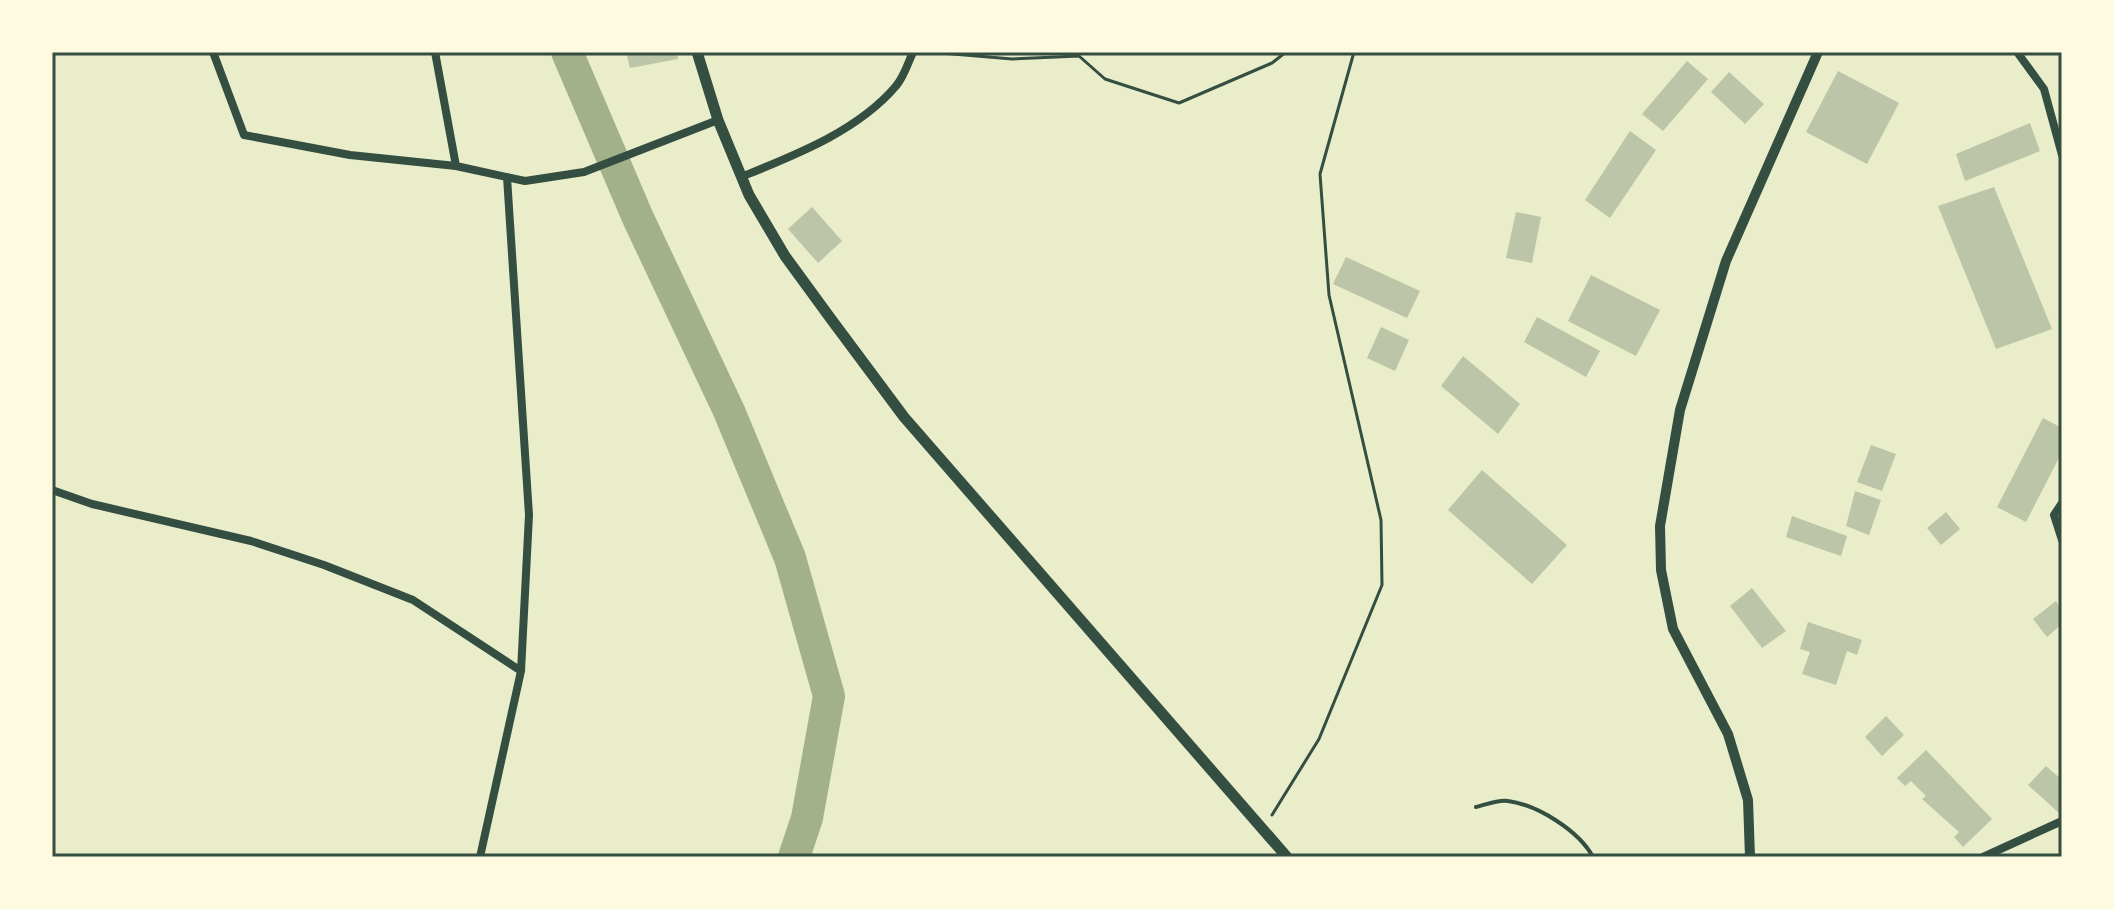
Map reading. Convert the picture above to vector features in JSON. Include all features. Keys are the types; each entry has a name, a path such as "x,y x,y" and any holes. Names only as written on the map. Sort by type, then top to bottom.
{"main road":[{"path":"697,52 718,120 741,177 785,256 904,417 1284,856"}],"street":[{"path":"213,52 244,135 350,155 456,166 525,181 584,172 718,120"},
{"path":"435,52 456,166"},
{"path":"741,177 785,159 869,112 898,84 913,52"},
{"path":"1750,857 1748,800 1728,734 1673,629 1661,570 1660,526 1680,410 1726,261 1818,52"},
{"path":"2017,52 2044,89 2062,155"},
{"path":"480,857 521,671 529,515 507,177"},
{"path":"52,490 92,504 251,541 324,565 413,600 521,671"},
{"path":"2062,503 2054,515 2062,540"},
{"path":"1983,857 2062,821"}],"lane":[{"path":"1476,807 1507,800 1550,817 1587,846 1593,857"}],"path":[{"path":"929,52 1012,59 1079,56 1105,79 1179,103 1272,63 1286,52"},
{"path":"1262,831 1319,739 1382,585 1381,520 1329,295 1320,174 1354,52"}],"building":[{"path":"626,52 677,52 678,59 630,68"},
{"path":"1687,61 1708,79 1663,131 1642,114"},
{"path":"1838,71 1899,103 1867,164 1806,132"},
{"path":"1729,72 1764,104 1745,124 1711,92"},
{"path":"2030,123 2040,151 1965,181 1956,154"},
{"path":"1630,131 1656,150 1610,218 1585,200"},
{"path":"1994,187 2052,329 1996,349 1938,206"},
{"path":"812,207 842,241 818,263 788,229"},
{"path":"1516,212 1541,217 1532,263 1506,258"},
{"path":"1346,257 1420,291 1407,318 1333,284"},
{"path":"1591,275 1660,310 1636,356 1568,321"},
{"path":"1537,317 1600,351 1586,377 1524,342"},
{"path":"1381,327 1409,340 1395,371 1367,358"},
{"path":"1463,356 1520,404 1498,434 1441,386"},
{"path":"2043,418 2062,428 2062,452 2026,522 1997,507"},
{"path":"1871,445 1896,454 1882,491 1857,482"},
{"path":"1482,470 1567,545 1532,584 1448,510"},
{"path":"1855,491 1881,500 1869,535 1846,526"},
{"path":"1946,512 1960,529 1941,545 1927,528"},
{"path":"1792,516 1847,536 1841,556 1786,537"},
{"path":"1752,588 1786,631 1762,648 1730,606"},
{"path":"2056,601 2062,610 2062,624 2047,637 2033,619"},
{"path":"1808,622 1862,640 1857,655 1847,651 1836,685 1802,674 1810,652 1800,649"},
{"path":"1886,716 1904,735 1882,756 1865,737"},
{"path":"1926,750 1992,819 1963,847 1954,837 1959,832 1922,799 1926,796 1911,781 1905,786 1897,778"},
{"path":"2046,766 2062,780 2059,813 2028,785"}],"waterway":[{"path":"567,52 638,218 729,411 790,558 829,696 807,818 794,857"}]}
